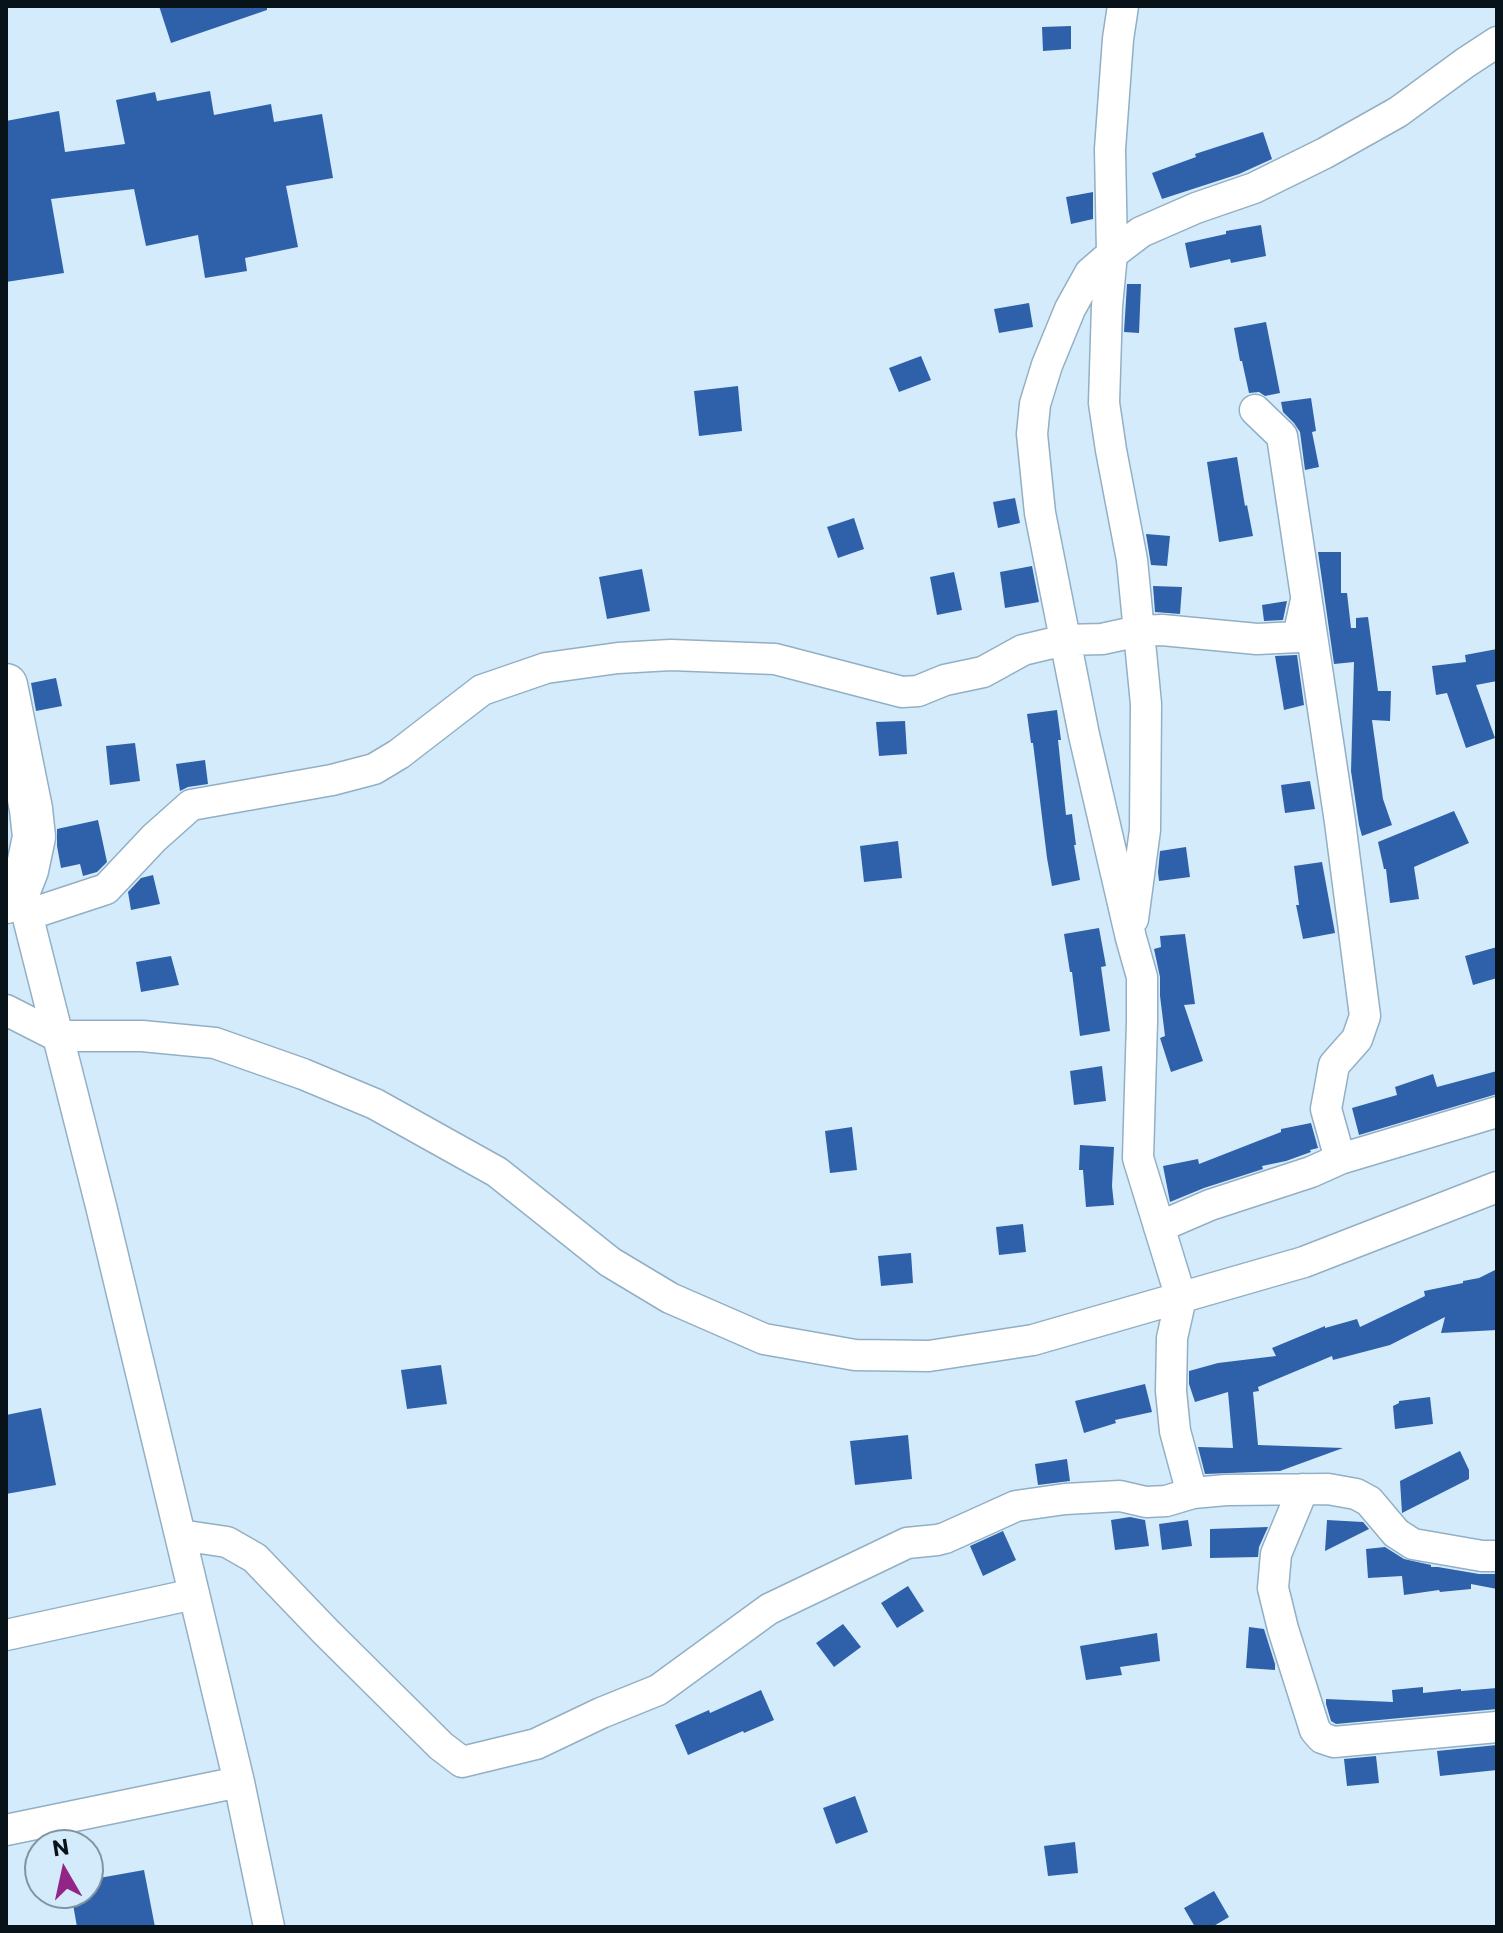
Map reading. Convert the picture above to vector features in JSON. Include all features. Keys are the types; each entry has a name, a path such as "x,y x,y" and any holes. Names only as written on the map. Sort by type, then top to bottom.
{"main road":[{"path":"6,685 34,837 18,901"}],"street":[{"path":"1123,6 1110,149 1112,254 1104,403 1132,560 1146,704 1145,830 1131,938"},
{"path":"1193,1493 1175,1431 1171,1391 1172,1338 1181,1298 1138,1158 1142,977 1084,735 1040,513 1032,434 1035,404 1070,309 1090,273 1112,254 1141,232 1196,208 1254,188 1325,153 1398,112 1496,42"},
{"path":"1255,410 1282,436 1340,822 1365,1016 1357,1039 1334,1065 1326,1109 1340,1159"},
{"path":"269,1927 239,1782 101,1206 18,901 106,889 154,838 191,805 332,780 374,769 399,754 482,690 546,668 618,658 671,655 775,659 902,692 918,691 945,680 983,672 1023,650 1065,640 1102,639 1139,631 1257,639 1298,637 1306,600"},
{"path":"6,1010 57,1036 142,1036 215,1043 303,1074 375,1104 497,1172 610,1262 670,1298 764,1339 855,1355 929,1356 1033,1340 1304,1262 1497,1187"},
{"path":"1159,1227 1210,1205 1311,1172 1340,1159 1497,1112"},
{"path":"1303,1489 1276,1554 1273,1588 1315,1730 1322,1738 1334,1742 1497,1727"},
{"path":"180,1535 227,1542 255,1558 441,1746 462,1762 536,1744 658,1690 769,1609 907,1543 945,1538 1016,1506 1111,1496 1146,1502 1226,1490 1328,1489 1356,1494 1369,1501 1396,1533 1413,1544 1497,1556"},
{"path":"6,1635 194,1594"},
{"path":"6,1830 239,1782"}],"building":[{"path":"159,6 267,6 267,10 171,43"},
{"path":"1071,26 1071,49 1043,51 1042,27"},
{"path":"210,91 214,115 271,104 274,122 322,114 333,178 286,186 298,247 245,258 247,271 205,278 198,235 146,246 134,189 51,199 64,273 6,282 6,121 59,111 65,152 125,144 116,100 155,92 157,101"},
{"path":"1263,132 1272,159 1239,174 1162,199 1152,173 1196,157 1195,154"},
{"path":"1093,192 1093,219 1071,224 1066,197"},
{"path":"1261,225 1266,256 1231,263 1230,259 1190,268 1185,243"},
{"path":"1127,284 1141,284 1139,333 1124,332"},
{"path":"1029,303 1033,327 999,333 994,309"},
{"path":"1266,322 1280,393 1265,396 1259,392 1249,393 1234,328"},
{"path":"921,356 931,380 899,392 889,368"},
{"path":"738,386 742,431 699,436 694,391"},
{"path":"1311,398 1316,431 1312,432 1319,467 1305,470 1300,432 1283,412 1281,402"},
{"path":"1237,457 1253,536 1219,542 1207,462"},
{"path":"1015,498 1020,523 998,528 993,502"},
{"path":"854,518 864,549 838,558 827,527"},
{"path":"1146,534 1170,536 1167,566 1151,565"},
{"path":"1318,552 1341,552 1341,593 1347,593 1351,628 1356,628 1356,618 1368,617 1378,691 1391,691 1390,721 1372,720 1383,799 1392,825 1362,836 1351,771 1354,662 1334,664"},
{"path":"1032,566 1039,602 1005,608 1000,572"},
{"path":"642,569 650,611 607,619 599,577"},
{"path":"954,572 962,610 937,615 930,577"},
{"path":"1153,586 1182,587 1180,614 1155,612"},
{"path":"1287,601 1283,620 1264,621 1262,605"},
{"path":"1497,649 1497,681 1476,685 1495,738 1466,748 1447,693 1436,695 1432,666 1466,662 1465,655"},
{"path":"1297,655 1304,705 1284,710 1275,656"},
{"path":"56,678 62,706 36,711 31,683"},
{"path":"1057,710 1066,815 1072,814 1080,880 1052,886 1027,714"},
{"path":"905,721 907,754 879,756 876,722"},
{"path":"135,743 140,781 110,785 106,746"},
{"path":"205,760 208,784 180,791 176,764"},
{"path":"1310,781 1315,809 1285,813 1281,785"},
{"path":"1454,811 1469,843 1414,867 1419,899 1390,903 1386,869 1378,842"},
{"path":"98,820 107,862 97,872 83,876 80,864 61,868 57,829"},
{"path":"898,841 902,878 864,882 860,846"},
{"path":"1186,847 1190,877 1159,881 1160,851"},
{"path":"1322,862 1335,933 1303,939 1296,905 1299,905 1294,866"},
{"path":"153,875 160,904 131,910 128,892 141,878"},
{"path":"1099,928 1106,966 1101,967 1110,1031 1080,1036 1064,934"},
{"path":"1185,934 1195,1004 1184,1005 1203,1061 1171,1072 1160,1038 1165,1036 1160,977 1154,949 1161,947 1160,936"},
{"path":"1497,947 1497,978 1473,985 1465,956"},
{"path":"171,956 179,985 141,992 136,962"},
{"path":"1102,1066 1106,1101 1074,1105 1070,1071"},
{"path":"1497,1071 1497,1094 1359,1135 1352,1108 1397,1095 1395,1087 1433,1074 1437,1087"},
{"path":"1311,1123 1318,1148 1311,1152 1262,1166 1263,1169 1170,1202 1163,1166 1198,1159 1199,1164 1281,1132 1281,1129"},
{"path":"852,1127 857,1170 830,1173 825,1131"},
{"path":"1080,1145 1114,1147 1114,1205 1086,1207 1083,1170 1079,1170"},
{"path":"1023,1224 1026,1252 999,1255 996,1227"},
{"path":"911,1253 913,1283 881,1286 878,1256"},
{"path":"1497,1269 1497,1330 1441,1333 1445,1317 1390,1345 1333,1360 1332,1356 1258,1387 1259,1391 1253,1392 1258,1445 1343,1448 1280,1471 1205,1474 1198,1447 1233,1448 1228,1392 1195,1402 1189,1384 1189,1371 1218,1363 1276,1356 1272,1348 1325,1326 1357,1319 1360,1327 1425,1296 1424,1291 1463,1283"},
{"path":"441,1365 447,1404 407,1409 401,1370"},
{"path":"1145,1384 1152,1412 1115,1420 1116,1423 1084,1433 1075,1401"},
{"path":"1430,1397 1433,1424 1395,1429 1393,1406 1399,1401"},
{"path":"41,1408 56,1485 6,1494 6,1415"},
{"path":"908,1435 912,1479 855,1485 850,1441"},
{"path":"1460,1451 1469,1470 1469,1479 1402,1513 1400,1481"},
{"path":"1067,1459 1070,1481 1038,1485 1035,1464"},
{"path":"1130,1517 1145,1520 1149,1546 1115,1550 1111,1520"},
{"path":"1188,1520 1192,1546 1162,1550 1159,1524"},
{"path":"1327,1520 1363,1522 1369,1529 1325,1551"},
{"path":"1268,1527 1258,1557 1210,1558 1210,1529"},
{"path":"1003,1531 1016,1560 983,1576 970,1546"},
{"path":"1385,1547 1404,1559 1431,1567 1497,1574 1497,1589 1471,1584 1471,1589 1404,1595 1402,1576 1368,1578 1366,1549"},
{"path":"908,1586 924,1611 897,1628 881,1603"},
{"path":"843,1624 861,1647 834,1667 816,1643"},
{"path":"1249,1627 1264,1629 1275,1670 1246,1668"},
{"path":"1157,1633 1160,1661 1120,1667 1122,1675 1086,1680 1080,1646"},
{"path":"1423,1687 1423,1693 1497,1688 1497,1709 1336,1724 1331,1721 1326,1704 1326,1699 1393,1702 1392,1690"},
{"path":"761,1690 774,1720 688,1755 675,1725"},
{"path":"1497,1745 1497,1770 1440,1776 1437,1751"},
{"path":"1376,1756 1379,1783 1347,1786 1344,1759"},
{"path":"855,1796 868,1832 836,1844 823,1808"},
{"path":"1075,1842 1078,1873 1048,1876 1044,1846"},
{"path":"144,1870 155,1927 77,1927 74,1909 104,1909 104,1877"},
{"path":"1214,1891 1229,1917 1212,1927 1195,1927 1184,1908"}]}
